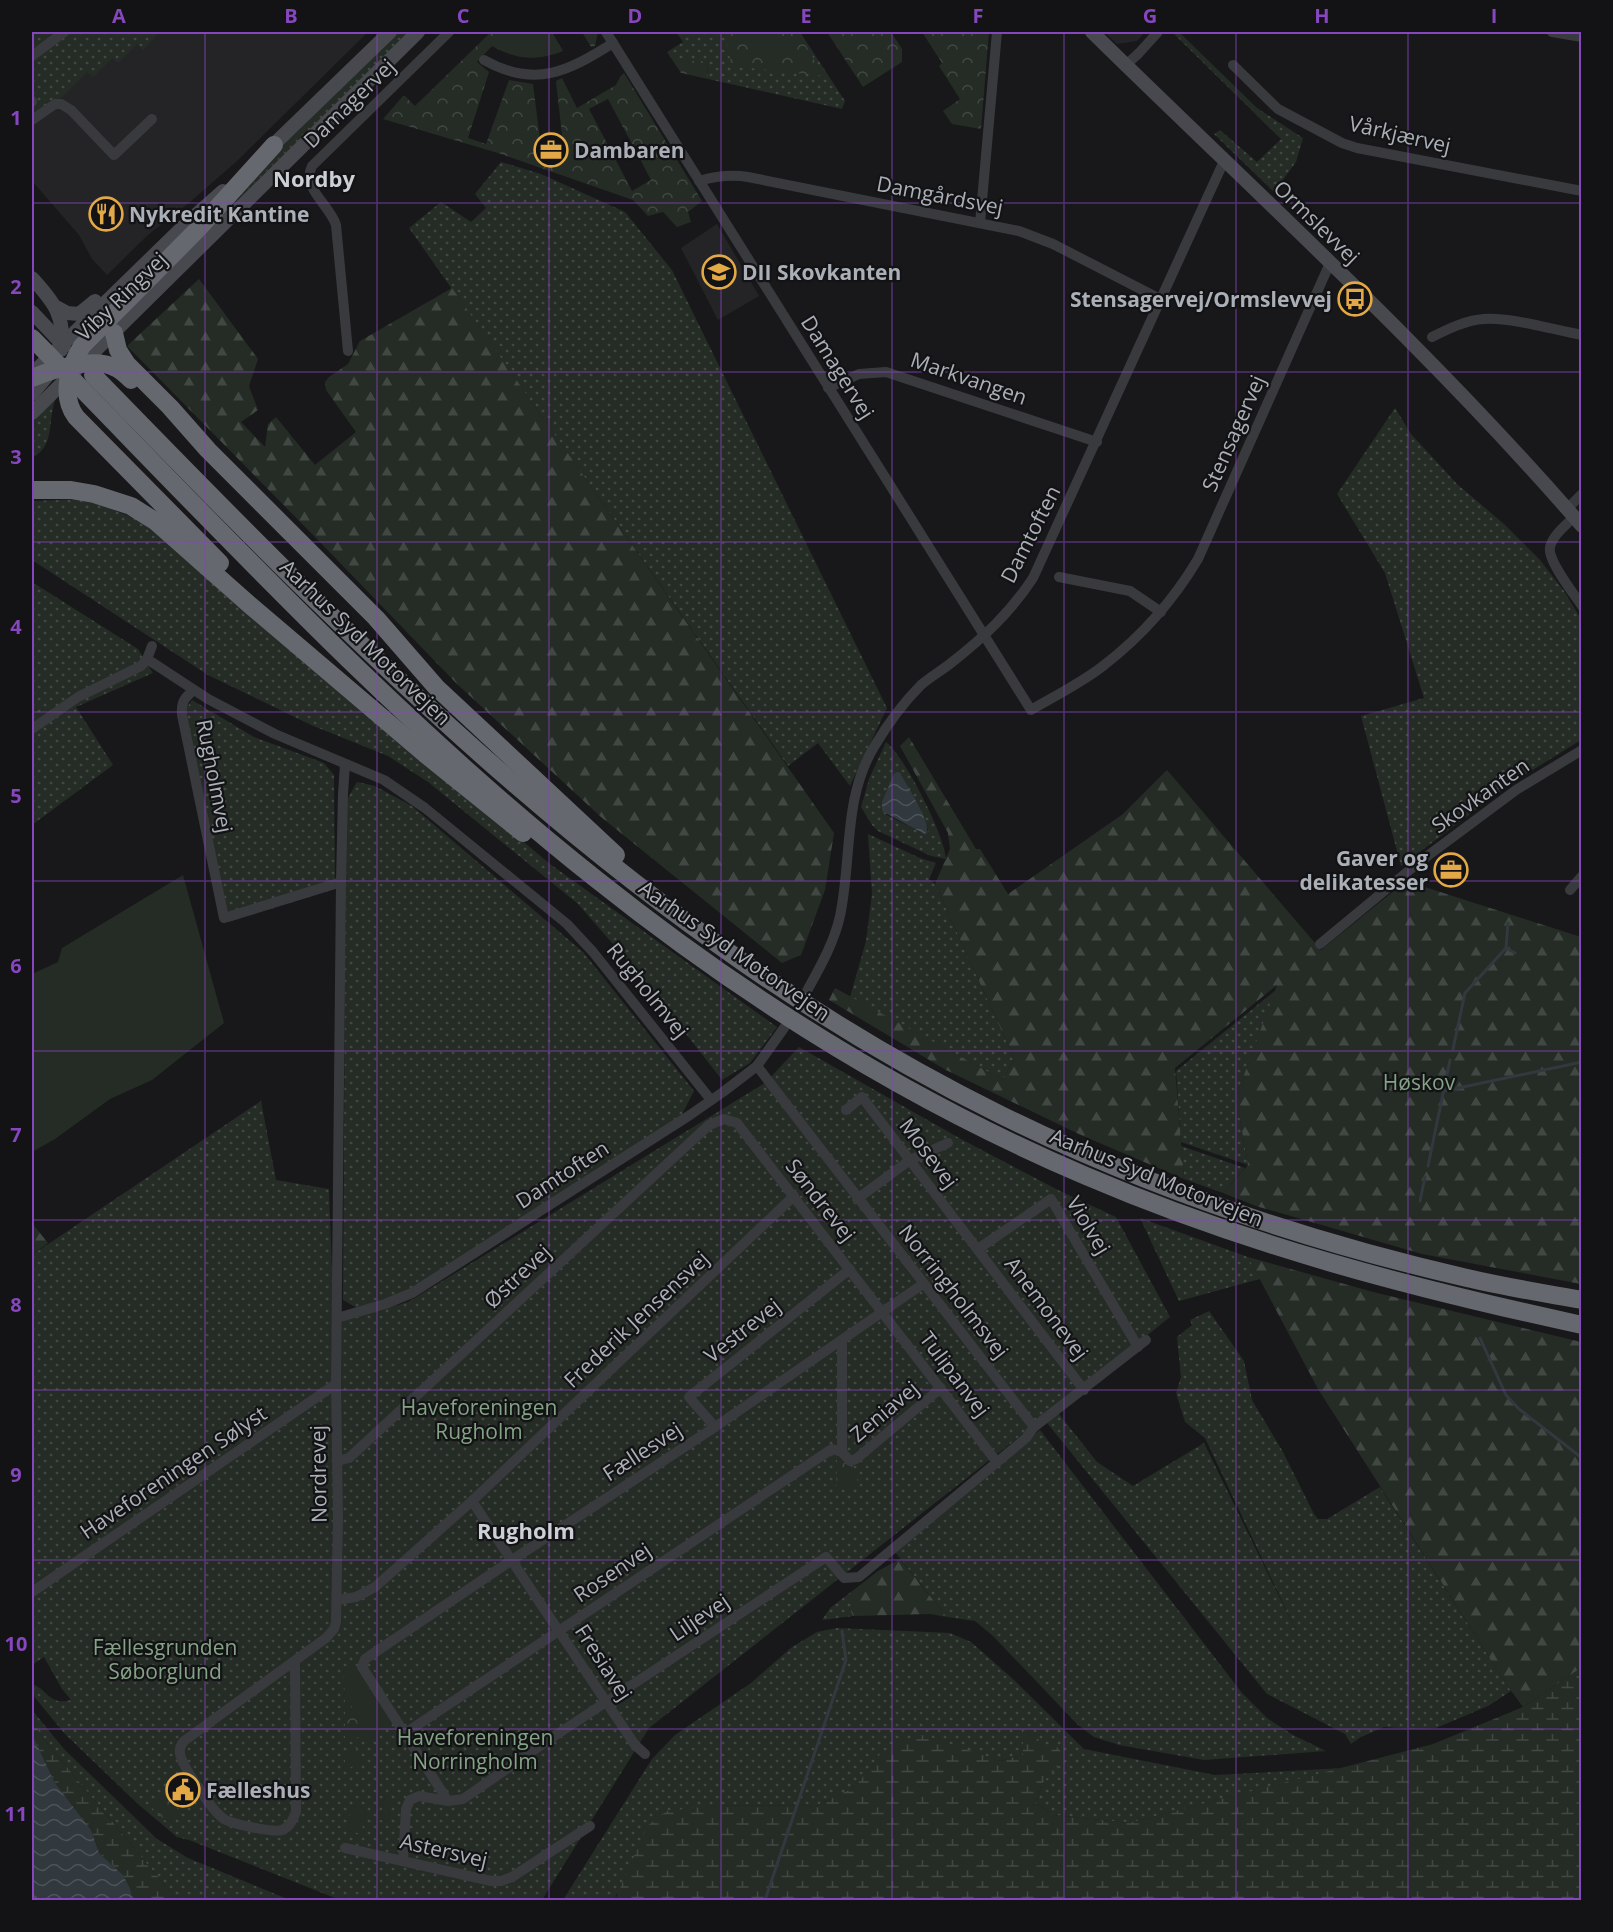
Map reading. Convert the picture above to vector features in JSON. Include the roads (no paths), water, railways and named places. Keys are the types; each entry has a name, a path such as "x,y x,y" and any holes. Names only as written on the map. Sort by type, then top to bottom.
{"highway":[{"path":"65,362 197,230 274,145"},
{"path":"114,333 115,343 121,356 208,450 376,618 444,695 615,854 743,963"},
{"name":"Aarhus Syd Motorvejen","path":"32,338 293,604 448,752 594,878 664,932 732,980 837,1048 892,1080 991,1131 1095,1180 1181,1214 1270,1245 1366,1274 1467,1300 1581,1325"},
{"path":"65,362 117,368 163,413 208,450"},
{"path":"65,362 72,411 94,436 366,704"},
{"name":"Aarhus Syd Motorvejen","path":"65,362 459,736 603,859 670,911 812,1009 889,1056 1003,1116 1093,1158 1182,1193 1272,1225 1373,1255 1471,1279 1581,1300"},
{"path":"32,490 83,491 117,501 143,513 166,529 366,704 504,819 576,875 667,939 732,980"}],"main road":[{"name":"Viby Ringvej","path":"32,413 65,362 117,292 188,222 274,145 390,32"},
{"name":"Viby Ringvej","path":"65,362 114,333 234,211 418,32"},
{"name":"Ormslevvej","path":"1092,32 1330,263 1475,408 1574,518"},
{"path":"32,278 56,307 67,313 79,314 97,299 117,292"},
{"path":"56,307 65,362"},
{"path":"32,312 65,362"},
{"path":"32,394 65,362"}],"street":[{"path":"32,56 64,32"},
{"name":"Damagervej","path":"348,351 336,225 334,218 310,184 309,172 312,166 450,32"},
{"name":"Damagervej","path":"606,32 1031,710"},
{"path":"980,223 997,32"},
{"path":"1126,65 1158,32"},
{"path":"1552,32 1581,37"},
{"path":"484,60 497,67 518,73 549,74 573,67 613,43"},
{"name":"Vårkjærvej","path":"1233,65 1278,109 1342,143 1357,148 1581,190"},
{"path":"32,120 55,104 67,106 114,155 152,119"},
{"name":"Damtoften","path":"807,991 827,954 839,919 853,808 860,778 874,747 902,706 922,684 984,636 1017,603 1033,578 1224,161"},
{"name":"Damgårdsvej","path":"699,181 718,176 748,177 1019,231 1036,237 1160,299"},
{"name":"Stensagervej","path":"1031,710 1101,667 1135,639 1161,612 1183,584 1198,559 1330,263"},
{"path":"1432,338 1468,322 1484,319 1501,319 1581,335"},
{"name":"Markvangen","path":"828,388 859,374 874,371 886,372 1096,442"},
{"path":"1581,494 1574,518 1558,533 1551,544 1550,555 1581,606"},
{"path":"1059,577 1130,591 1161,612"},
{"path":"32,729 78,697 141,666 147,659 152,646"},
{"path":"147,659 194,690"},
{"name":"Rugholmvej","path":"341,882 224,918 182,715 181,705 194,690 275,734 384,780 426,808 567,924 594,952 711,1100"},
{"name":"Skovkanten","path":"1320,944 1418,863 1516,790 1581,750"},
{"path":"337,1318 341,882 345,764"},
{"path":"1570,890 1581,876"},
{"name":"Damtoften","path":"337,1318 385,1304 412,1293 680,1121 757,1066 784,1028"},
{"name":"Norringholmsvej","path":"757,1066 1034,1427"},
{"name":"Mosevej","path":"846,1110 862,1097 978,1249"},
{"name":"Søndrevej","path":"724,1119 737,1123 883,1311"},
{"name":"Østrevej","path":"337,1461 349,1458 709,1125 724,1119"},
{"path":"857,1198 910,1160 948,1143"},
{"name":"Frederik Jensensvej","path":"337,1600 356,1597 375,1587 472,1501 794,1196"},
{"name":"Violvej","path":"978,1249 1052,1198 1142,1344 1084,1390"},
{"name":"Anemonevej","path":"978,1249 1084,1390"},
{"name":"Vestrevej","path":"715,1427 689,1397 850,1269"},
{"name":"Fællesvej","path":"404,1734 362,1668 365,1659 715,1427 923,1284"},
{"name":"Tulipanvej","path":"883,1311 996,1461"},
{"name":"Nordrevej","path":"295,1662 326,1638 334,1629 336,1622 337,1318"},
{"path":"842,1340 846,1456"},
{"name":"Haveforeningen Sølyst","path":"32,1592 336,1384"},
{"name":"Zeniavej","path":"846,1456 856,1459 941,1388"},
{"path":"1034,1427 1084,1390"},
{"name":"Liljevej","path":"403,1861 406,1809 410,1800 420,1796 448,1801 463,1799 826,1557 844,1578 859,1577 1026,1438 1034,1427"},
{"name":"Rosenvej","path":"404,1734 832,1449 846,1456"},
{"name":"Fresiavej","path":"472,1501 635,1745 645,1754"},
{"path":"295,1662 296,1812 291,1823 284,1830 277,1831 236,1824 224,1819 210,1804 182,1762 181,1746 184,1740 295,1662"},
{"path":"404,1734 448,1801"},
{"name":"Astersvej","path":"345,1848 491,1881 501,1881 512,1877 590,1826"}],"water":[{"path":"897,772 900,773 922,812 927,833 924,834 882,811 882,802"},
{"path":"32,1734 55,1783 91,1830 99,1853 123,1875 133,1900 32,1900"}],"waterway":[{"path":"1453,1049 1465,993 1506,948 1508,923"},
{"path":"1506,948 1515,953"},
{"path":"1428,1166 1450,1060"},
{"path":"1444,1091 1582,1062"},
{"path":"1420,1201 1425,1177"},
{"path":"1480,1338 1506,1395 1519,1409 1582,1458"},
{"path":"765,1900 846,1660 842,1631"}],"place":[{"name":"Dambaren","path":"551,150"},
{"name":"Nykredit Kantine","path":"106,214"},
{"name":"DII Skovkanten","path":"719,272"},
{"name":"Stensagervej/Ormslevvej","path":"1355,299"},
{"name":"Gaver og delikatesser","path":"1451,870"},
{"name":"Fælleshus","path":"183,1790"}],"district":[{"name":"Nordby","path":"314,178"},
{"name":"Rugholm","path":"526,1530"}],"park label":[{"name":"Høskov","path":"1419,1082"},
{"name":"Haveforeningen Rugholm","path":"479,1419"},
{"name":"Fællesgrunden Søborglund","path":"165,1659"},
{"name":"Haveforeningen Norringholm","path":"475,1749"}]}
